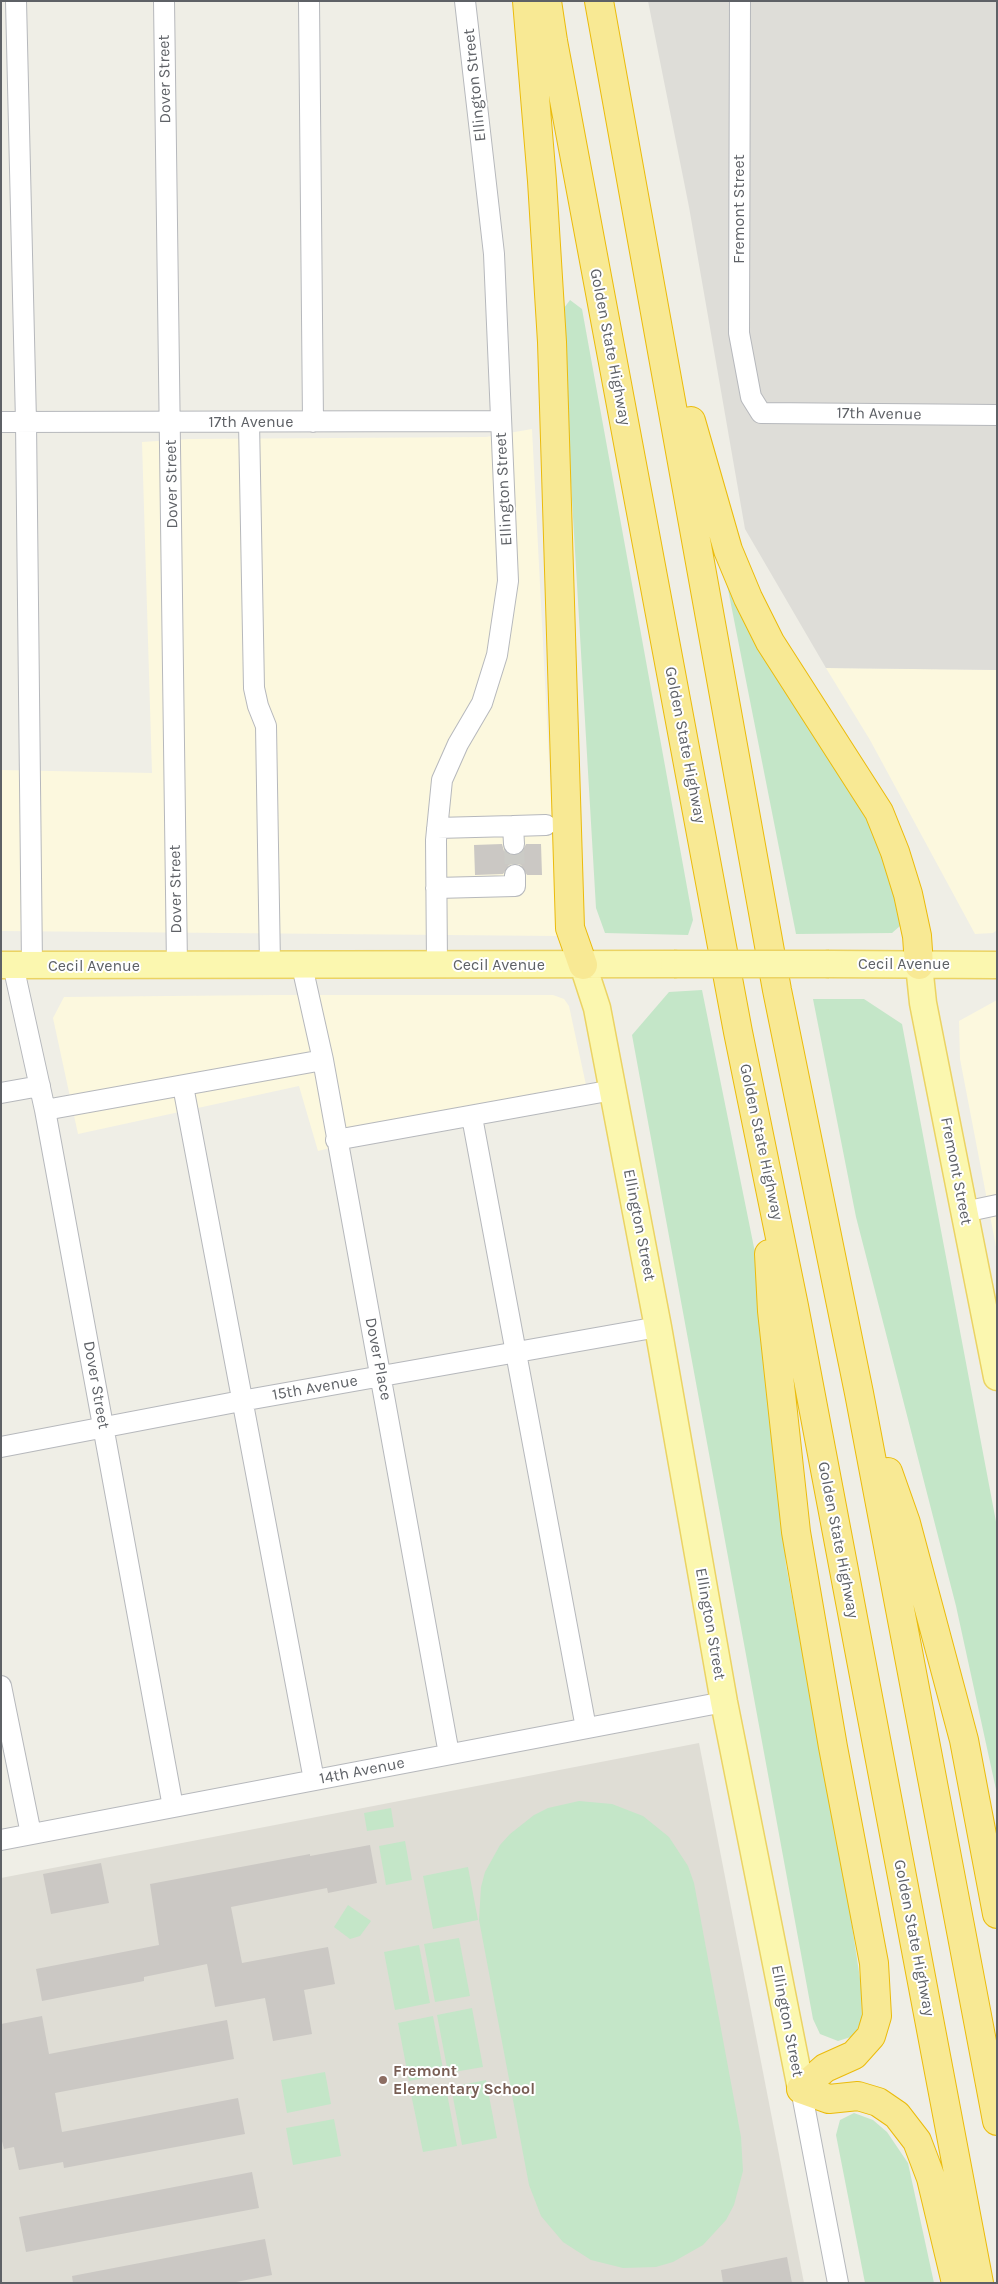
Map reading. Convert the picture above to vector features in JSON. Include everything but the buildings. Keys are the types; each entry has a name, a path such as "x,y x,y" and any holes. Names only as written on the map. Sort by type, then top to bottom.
{"highway":[{"path":"527,1 542,181 552,342 570,928 582,965"},
{"name":"Golden State Highway","path":"548,1 554,50 738,1032 764,1156 979,2283"},
{"path":"599,1 777,990 859,1393 997,2121"},
{"path":"646,262 728,550 748,598 770,642 879,812 895,852 908,894 917,936 919,964"},
{"path":"764,1156 772,1311 796,1532 833,1747 874,1963 877,1999 877,2016 871,2036 854,2056 825,2068 801,2088"},
{"path":"859,1393 906,1523 964,1740 997,1914"},
{"path":"801,2088 830,2098 858,2096 878,2102 896,2115 917,2141 931,2178 956,2283"}],"main road":[{"name":"Fremont Street","path":"919,964 923,1003 997,1377"},
{"name":"Cecil Avenue","path":"15,965 997,965"},
{"name":"Ellington Street","path":"582,965 597,1008 613,1090 658,1327 724,1702 801,2088"}],"street":[{"name":"Dover Street","path":"16,1 26,422 15,965 45,1110 173,1807"},
{"name":"Dover Street","path":"164,1 177,966"},
{"path":"309,1 313,422"},
{"name":"Ellington Street","path":"437,964 437,828 442,780 458,744 482,704 497,655 508,581 494,254 466,1"},
{"name":"Fremont Street","path":"740,1 739,333 751,397 761,413"},
{"name":"17th Avenue","path":"761,413 997,416"},
{"name":"17th Avenue","path":"1,422 500,421"},
{"path":"249,422 254,688 258,706 266,726 270,966"},
{"path":"437,828 513,835 546,825"},
{"path":"436,888 515,886 515,876"},
{"name":"Dover Place","path":"302,966 322,1060 381,1376 449,1754"},
{"path":"45,1110 322,1060"},
{"path":"1,1093 40,1086"},
{"path":"183,1086 314,1780"},
{"path":"336,1140 472,1117 613,1090"},
{"path":"472,1117 586,1728"},
{"path":"964,1212 997,1205"},
{"name":"15th Avenue","path":"1,1447 241,1401 658,1327"},
{"path":"1,1686 31,1834"},
{"name":"14th Avenue","path":"1,1840 724,1702"},
{"name":"Ellington Street","path":"801,2088 838,2283"}],"shaded area":[{"path":"648,1 997,1 997,670 826,668 745,529 689,207"},
{"path":"532,429 558,936 1,931 1,770 152,773 142,442 189,439 486,437"},
{"path":"826,668 997,670 997,930 993,933 975,934 870,740"},
{"path":"553,995 564,999 569,1006 586,1085 318,1151 299,1086 78,1134 53,1018 64,997"},
{"path":"997,1000 997,1252 960,1059 959,1021"},
{"name":"Fremont Elementary School","path":"699,1743 804,2283 1,2283 1,1878"}],"green space":[{"path":"570,300 582,309 693,920 688,935 605,933 596,908 561,312"},
{"path":"723,564 871,816 898,895 900,926 892,933 796,934"},
{"path":"702,990 764,1297 786,1565 845,1880 861,1985 862,2019 854,2036 838,2041 820,2034 813,2019 632,1035 669,992"},
{"path":"813,999 864,999 902,1024 997,1527 997,1794 956,1606 856,1217"},
{"path":"579,1801 612,1804 643,1816 669,1837 688,1866 694,1883 741,2137 743,2171 734,2205 726,2220 703,2245 673,2262 656,2267 623,2268 591,2260 563,2242 541,2216 529,2185 479,1920 481,1887 485,1872 500,1845 510,1834 534,1815 548,1808"},
{"path":"391,1808 394,1827 367,1831 364,1813"},
{"path":"405,1841 412,1880 386,1885 379,1846"},
{"path":"468,1867 478,1920 433,1929 423,1876"},
{"path":"348,1905 371,1921 360,1936 350,1939 334,1927"},
{"path":"459,1938 470,1996 435,2002 424,1944"},
{"path":"419,1945 430,2003 395,2010 384,1952"},
{"path":"472,2008 483,2067 448,2073 437,2015"},
{"path":"433,2016 444,2074 409,2081 398,2023"},
{"path":"325,2072 331,2104 287,2113 281,2080"},
{"path":"486,2080 497,2138 462,2145 451,2087"},
{"path":"446,2088 457,2146 423,2152 411,2094"},
{"path":"854,2113 873,2120 887,2132 908,2163 934,2283 865,2283 836,2135 840,2120"},
{"path":"334,2119 341,2156 293,2165 286,2128"}],"tunnel":[{"path":"514,844 515,875"}],"place":[{"name":"Fremont Elementary School","path":"383,2080"}]}
